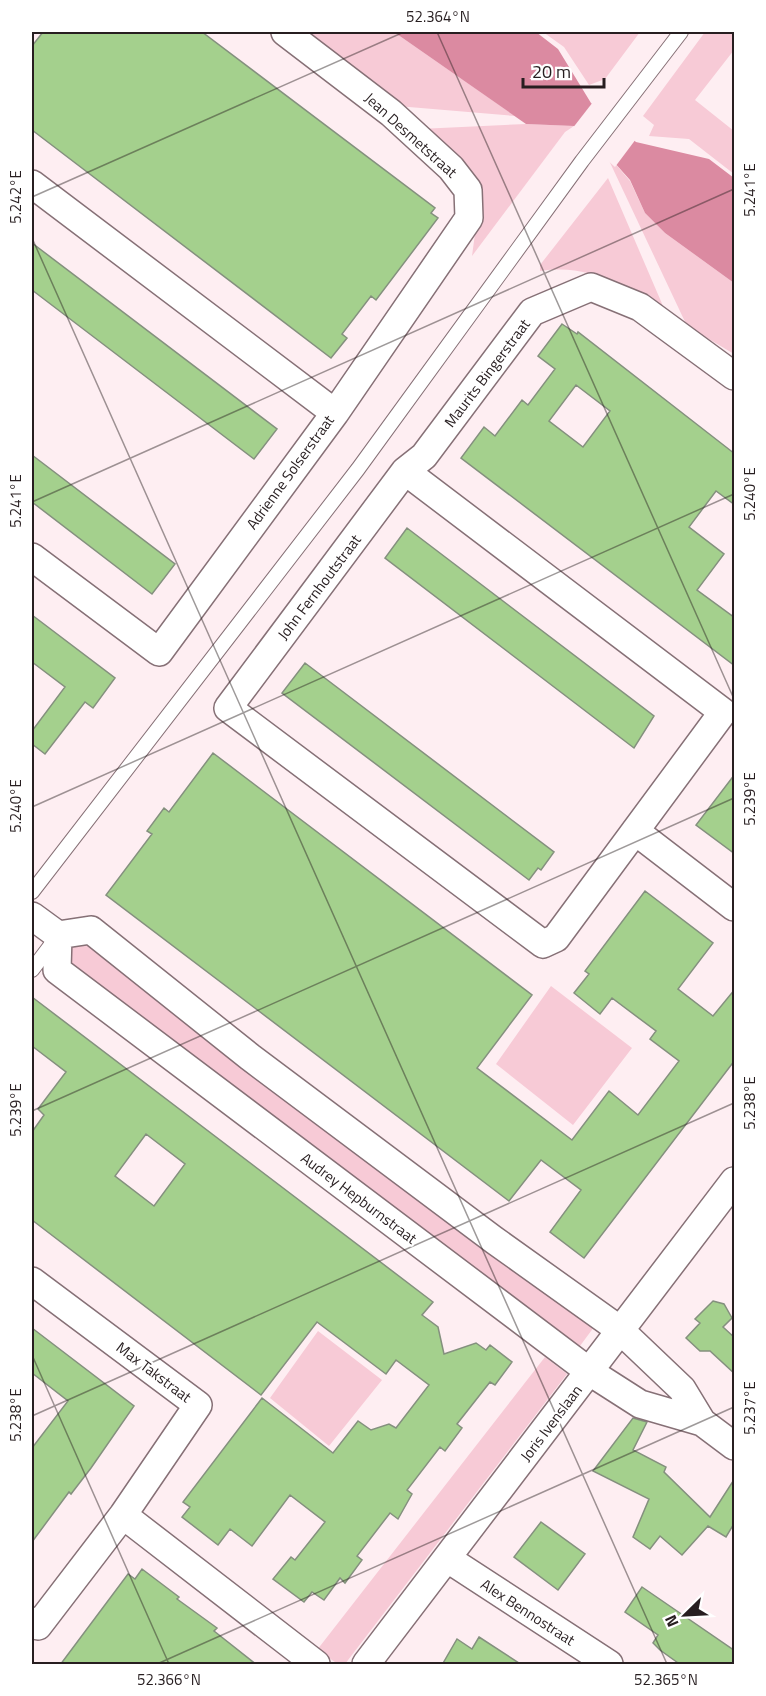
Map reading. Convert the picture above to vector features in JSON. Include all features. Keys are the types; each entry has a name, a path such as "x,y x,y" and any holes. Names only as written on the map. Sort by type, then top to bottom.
{"street":[{"name":"Jean Desmetstraat","path":"285,32 391,112 451,168 468,190 469,218 335,413"},
{"name":"Adrienne Solserstraat","path":"32,184 335,413 159,652 32,557"},
{"name":"Maurits Bingerstraat","path":"405,471 424,456 532,312 591,287 640,307 735,376"},
{"name":"John Fernhoutstraat","path":"405,471 723,712 556,938 543,944 228,708 405,471"},
{"path":"635,831 735,907"},
{"path":"32,916 58,935"},
{"name":"Audrey Hepburnstraat","path":"702,1422 682,1389 620,1330 494,1240 259,1064 91,930 58,935 57,970 590,1372 640,1404 702,1422 735,1446"},
{"name":"Joris Ivenslaan","path":"366,1665 735,1181"},
{"name":"Max Takstraat","path":"32,1281 198,1406 123,1515 38,1626 32,1621"},
{"path":"123,1515 316,1665"},
{"name":"Alex Bennostraat","path":"448,1559 609,1665"}],"lane":[{"path":"32,892 358,469 582,161 681,32"},
{"path":"32,970 58,935"}],"shaded area":[{"path":"305,32 394,32 515,116 397,106"},
{"path":"394,32 536,32 558,49 591,103 636,142 709,159 734,178 734,283 665,233 645,213 630,180 605,152 574,126 526,124"},
{"path":"543,32 640,32 605,79 589,85 564,47"},
{"path":"705,32 734,32 734,50 695,100 734,131 734,174 689,139 649,136 654,125 643,116"},
{"path":"526,124 574,126 565,132 472,256 479,204 419,129"},
{"path":"605,152 630,181 645,213 665,233 734,283 734,354 687,326"},
{"path":"608,178 666,313 621,287 592,274 559,269 540,271 540,265"},
{"path":"81,939 594,1327 577,1350 66,966 61,951"},
{"path":"551,986 632,1048 573,1125 496,1064"},
{"path":"318,1331 382,1380 329,1446 270,1398"},
{"path":"545,1357 567,1374 345,1664 338,1664 317,1650"}],"pier":[{"path":"593,102 636,139 615,167 572,129"}],"building":[{"path":"43,32 202,32 435,208 431,213 438,218 376,300 371,296 342,334 347,338 331,358 32,130 32,46"},
{"path":"32,243 277,429 254,459 32,290"},
{"path":"562,324 577,334 578,332 735,454 735,505 716,491 689,527 724,554 697,590 735,618 735,666 461,458 484,427 495,436 522,400 528,405 555,369 538,356","holes":["576,385 610,411 583,447 549,421"]},
{"path":"32,455 175,564 152,594 32,502"},
{"path":"407,528 654,716 634,748 385,558"},
{"path":"32,615 115,678 93,708 85,702 45,754 32,744 32,731 65,687 32,662"},
{"path":"305,663 554,852 541,870 538,868 529,880 282,693"},
{"path":"213,753 532,995 477,1068 572,1140 609,1091 638,1115 679,1061 650,1039 656,1031 612,998 600,1014 574,993 589,974 585,971 645,891 713,943 678,989 713,1016 735,989 735,1060 584,1258 550,1232 581,1190 541,1160 509,1201 106,895 152,834 147,831 164,808 169,812"},
{"path":"735,774 735,854 696,825"},
{"path":"32,997 433,1302 422,1315 438,1327 444,1354 476,1343 486,1350 490,1345 512,1362 495,1385 490,1382 457,1424 462,1428 445,1451 440,1447 407,1490 412,1494 398,1519 390,1513 357,1556 362,1560 345,1583 340,1578 324,1600 312,1592 304,1602 273,1579 291,1557 295,1560 325,1522 290,1495 252,1546 230,1529 218,1545 182,1517 190,1507 183,1502 262,1398 333,1453 358,1421 371,1430 389,1424 396,1428 429,1385 396,1360 386,1374 317,1322 261,1395 32,1220 32,1132 44,1115 38,1109 66,1072 32,1046","holes":["146,1134 185,1164 154,1206 115,1176"]},
{"path":"713,1301 724,1304 732,1318 723,1327 735,1338 735,1374 710,1351 700,1351 686,1338 700,1323 695,1319"},
{"path":"32,1328 134,1406 91,1468 71,1494 69,1492 32,1542 32,1448 68,1401 32,1373"},
{"path":"633,1418 647,1422 633,1450 666,1467 664,1472 710,1517 735,1478 735,1522 726,1537 708,1526 682,1555 660,1536 650,1549 633,1537 649,1499 593,1471"},
{"path":"541,1522 585,1554 558,1590 514,1557"},
{"path":"142,1569 179,1597 177,1599 217,1628 214,1631 257,1665 60,1665 128,1574 135,1579"},
{"path":"642,1587 735,1651 735,1665 681,1665 660,1650 653,1643 658,1635 625,1612"},
{"path":"479,1637 522,1665 442,1665 457,1639 472,1649"}]}
